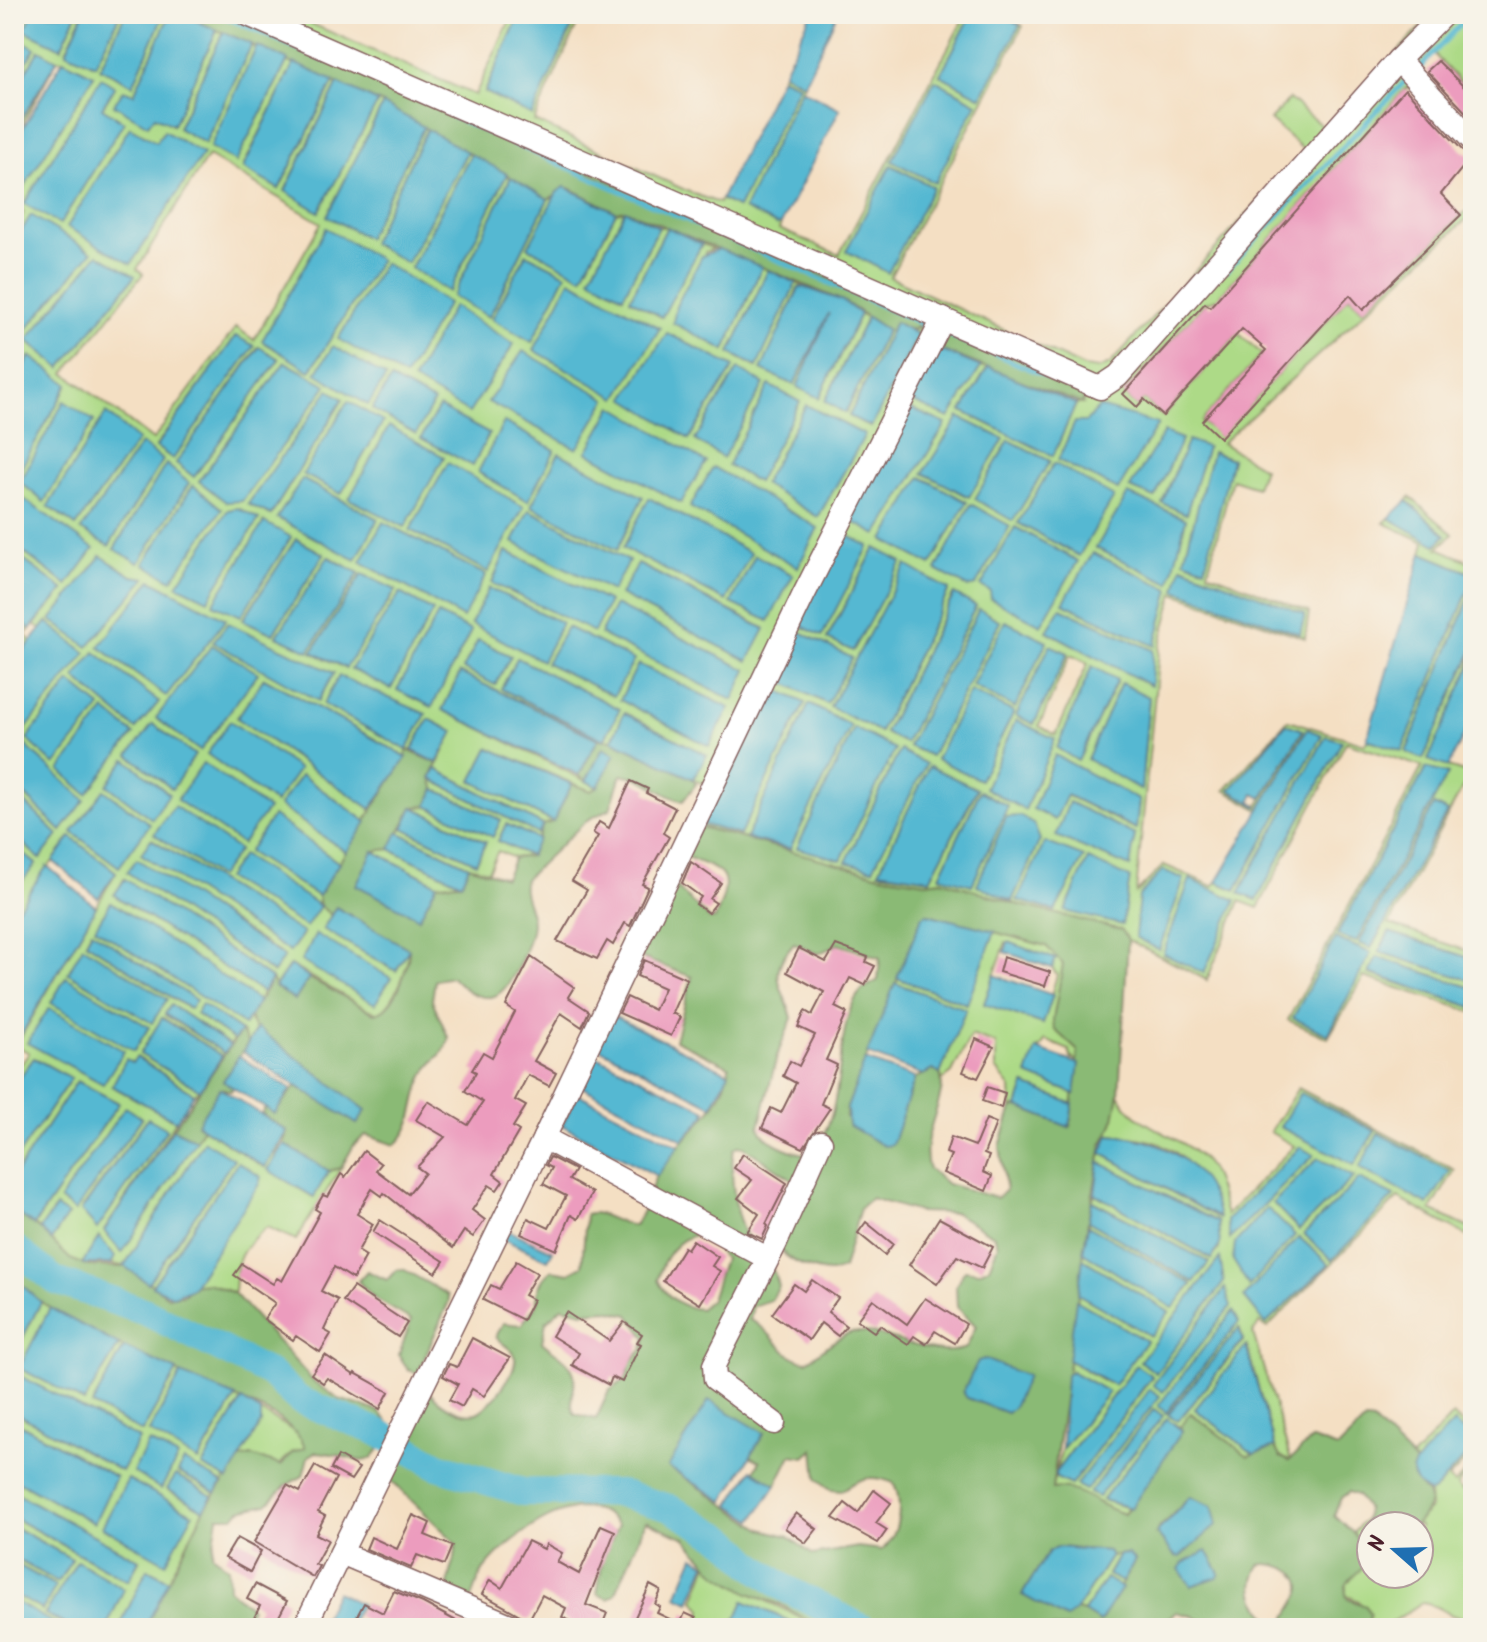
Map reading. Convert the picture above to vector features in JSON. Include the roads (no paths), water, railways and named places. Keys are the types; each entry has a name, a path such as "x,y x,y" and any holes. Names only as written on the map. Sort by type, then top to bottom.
{"street":[{"path":"246,14 939,328 1093,387 1106,387 1407,70 1444,14"},
{"path":"1407,70 1473,141"},
{"path":"304,1628 544,1138 804,594 939,328"},
{"path":"544,1138 767,1258"},
{"path":"774,1423 720,1383 713,1372 821,1142"},
{"path":"341,1553 517,1628"}],"water":[{"path":"33,14 77,14 61,48 24,30"},
{"path":"83,14 120,14 95,65 66,52"},
{"path":"125,14 164,14 133,85 100,68"},
{"path":"170,14 181,14 217,30 173,125 155,116 148,125 114,105 123,90 134,94"},
{"path":"520,14 577,16 532,116 485,92"},
{"path":"811,14 837,14 804,84 783,73"},
{"path":"972,14 999,14 1020,25 981,97 940,75"},
{"path":"223,32 252,44 205,143 178,128"},
{"path":"21,40 35,48 14,82 14,50"},
{"path":"257,46 288,60 236,162 210,147"},
{"path":"39,50 57,60 14,131 14,91"},
{"path":"63,60 94,75 18,197 14,195 14,143"},
{"path":"294,63 334,81 279,189 243,168"},
{"path":"781,77 799,85 738,208 721,199"},
{"path":"101,78 115,87 102,108 124,122 60,224 24,204"},
{"path":"935,80 977,103 935,183 892,161"},
{"path":"338,83 378,102 319,212 285,191"},
{"path":"801,89 840,109 781,224 777,225 744,209"},
{"path":"383,104 424,127 367,238 327,216"},
{"path":"130,127 156,142 164,131 203,154 131,264 67,227"},
{"path":"427,129 467,152 407,263 371,243"},
{"path":"471,154 507,174 449,292 411,268"},
{"path":"891,165 933,187 888,273 846,251"},
{"path":"511,177 548,199 489,317 453,296"},
{"path":"565,187 616,212 582,277 528,247 557,192"},
{"path":"625,210 659,227 623,296 590,278"},
{"path":"31,215 92,252 22,335 14,329 14,243"},
{"path":"667,227 702,244 662,317 630,299"},
{"path":"326,228 380,260 310,371 262,341"},
{"path":"719,249 762,267 725,350 673,323 676,306 702,256"},
{"path":"98,254 135,276 61,368 27,340"},
{"path":"526,254 566,274 532,342 492,319"},
{"path":"384,263 448,303 405,377 338,339"},
{"path":"768,270 796,283 757,367 730,353"},
{"path":"570,280 660,328 617,398 534,350"},
{"path":"799,288 843,301 860,314 819,398 797,387 829,313 794,385 761,370"},
{"path":"453,306 514,344 469,413 413,380"},
{"path":"867,317 887,330 845,413 825,401"},
{"path":"895,322 918,335 871,427 849,416"},
{"path":"667,333 734,367 689,439 625,398"},
{"path":"236,336 254,346 173,459 156,447"},
{"path":"333,346 386,377 368,405 316,373"},
{"path":"259,347 279,359 194,477 176,463"},
{"path":"938,349 981,367 949,418 909,400"},
{"path":"523,351 607,399 577,449 488,402"},
{"path":"30,356 68,384 16,477 14,388"},
{"path":"285,362 327,385 242,501 226,502 199,481"},
{"path":"988,367 1076,404 1053,456 962,411"},
{"path":"738,369 764,384 723,458 695,440"},
{"path":"391,379 434,402 416,434 372,409"},
{"path":"769,385 800,402 757,482 728,465"},
{"path":"329,390 343,399 271,515 248,504"},
{"path":"64,401 94,421 44,502 20,482"},
{"path":"348,401 383,422 341,494 303,474"},
{"path":"806,405 865,435 818,517 763,484"},
{"path":"613,406 706,462 681,503 587,452"},
{"path":"439,407 489,434 473,466 421,438"},
{"path":"907,407 946,424 877,535 848,519"},
{"path":"1099,407 1158,424 1118,490 1058,460 1075,422 1086,422"},
{"path":"106,413 138,440 76,526 48,506"},
{"path":"959,417 1004,439 969,497 923,473"},
{"path":"504,422 555,450 528,501 478,472"},
{"path":"389,426 444,457 405,527 349,499"},
{"path":"1164,432 1182,439 1155,498 1130,488"},
{"path":"1009,440 1050,461 1013,521 975,499"},
{"path":"1188,440 1207,447 1186,514 1162,503"},
{"path":"141,444 163,460 109,546 81,530"},
{"path":"1212,452 1232,459 1205,568 1184,560"},
{"path":"559,453 643,497 617,550 531,506"},
{"path":"448,463 524,507 488,572 410,530"},
{"path":"1054,463 1114,497 1079,556 1018,523"},
{"path":"166,464 189,483 139,563 114,549"},
{"path":"713,467 818,528 798,567 690,507"},
{"path":"921,477 967,502 931,565 884,540"},
{"path":"302,479 378,519 356,560 277,518"},
{"path":"193,485 222,509 172,580 144,564"},
{"path":"14,492 94,549 67,585 14,545"},
{"path":"1128,494 1186,519 1170,583 1096,548"},
{"path":"649,498 751,553 726,601 623,548"},
{"path":"1407,501 1446,535 1436,545 1389,518"},
{"path":"971,504 1010,526 976,585 968,587 936,570"},
{"path":"238,508 259,519 208,600 177,585 228,510"},
{"path":"529,510 629,561 612,591 513,542"},
{"path":"264,522 291,537 241,616 213,604"},
{"path":"383,522 486,575 463,618 361,562"},
{"path":"1015,527 1078,561 1041,625 991,599 990,591 981,586"},
{"path":"840,532 869,546 822,636 795,623"},
{"path":"296,539 324,554 273,634 243,620"},
{"path":"875,548 902,562 853,651 827,639"},
{"path":"506,551 609,602 594,632 492,583"},
{"path":"14,553 64,590 30,629 14,615"},
{"path":"1093,553 1170,589 1155,646 1063,603"},
{"path":"1422,553 1473,574 1473,579 1402,751 1367,739"},
{"path":"755,555 793,575 769,621 731,603"},
{"path":"101,556 132,576 146,578 88,647 51,620"},
{"path":"328,557 359,573 309,651 277,636"},
{"path":"638,564 765,629 748,661 620,595"},
{"path":"906,565 949,590 880,732 830,707"},
{"path":"1182,566 1305,614 1300,634 1176,590"},
{"path":"362,574 396,590 346,668 312,652"},
{"path":"151,580 226,619 166,696 99,647"},
{"path":"489,588 562,623 542,661 471,624"},
{"path":"1473,590 1473,650 1423,759 1406,752"},
{"path":"400,593 433,611 391,689 351,669"},
{"path":"954,594 976,606 905,743 885,733"},
{"path":"615,605 747,670 733,700 600,634"},
{"path":"1061,608 1153,650 1151,686 1047,631"},
{"path":"979,609 1000,621 931,756 908,746"},
{"path":"438,614 471,631 432,707 397,690"},
{"path":"1005,621 1047,641 1015,708 972,686"},
{"path":"47,622 86,653 25,730 14,721 14,663"},
{"path":"228,623 334,673 318,701 213,642"},
{"path":"567,627 634,660 614,696 546,663"},
{"path":"793,628 852,658 827,704 771,676"},
{"path":"478,640 511,656 495,685 463,669"},
{"path":"212,645 258,673 200,751 156,718"},
{"path":"1050,645 1068,653 1034,724 1016,716"},
{"path":"95,652 159,702 136,729 75,678"},
{"path":"517,658 620,709 604,740 501,689"},
{"path":"1473,661 1473,717 1448,767 1428,760"},
{"path":"638,664 730,708 709,746 620,700"},
{"path":"1092,666 1117,680 1078,761 1057,748"},
{"path":"460,673 598,739 579,775 442,710"},
{"path":"339,676 426,714 407,750 323,704"},
{"path":"264,678 407,757 371,809 237,718"},
{"path":"70,682 101,707 55,765 27,739"},
{"path":"1121,683 1149,697 1141,790 1087,759"},
{"path":"765,684 805,703 740,835 698,823"},
{"path":"970,691 1014,712 980,780 936,759"},
{"path":"809,704 851,726 790,849 746,838"},
{"path":"105,710 134,734 87,794 60,770"},
{"path":"624,713 707,755 693,779 612,740"},
{"path":"429,719 454,732 437,763 412,750"},
{"path":"1016,720 1055,739 1025,810 985,788"},
{"path":"230,721 299,769 275,803 207,754"},
{"path":"153,724 195,755 172,789 129,755"},
{"path":"1286,724 1303,730 1262,798 1254,794 1251,800 1258,807 1230,790"},
{"path":"854,728 895,749 841,860 797,848"},
{"path":"1307,729 1322,735 1236,890 1217,882"},
{"path":"14,735 85,800 61,831 14,784"},
{"path":"1326,736 1342,741 1257,900 1239,893"},
{"path":"489,748 572,784 553,822 472,781"},
{"path":"603,748 615,754 598,787 586,781"},
{"path":"900,750 926,764 873,869 846,862"},
{"path":"1055,755 1139,800 1136,829 1067,795 1055,820 1033,809"},
{"path":"126,759 169,794 152,819 107,785"},
{"path":"203,763 268,809 242,844 177,800"},
{"path":"929,766 977,789 930,879 879,871"},
{"path":"1426,768 1448,774 1356,942 1337,935"},
{"path":"436,769 543,825 538,834 431,779"},
{"path":"301,775 367,822 346,852 279,806"},
{"path":"435,789 501,820 493,837 427,806"},
{"path":"104,790 150,824 119,867 72,832"},
{"path":"980,791 1008,806 972,885 940,876"},
{"path":"14,792 58,835 40,859 14,835"},
{"path":"1069,802 1135,835 1130,867 1056,836"},
{"path":"1434,805 1447,812 1371,948 1359,943"},
{"path":"174,806 239,850 219,877 154,834"},
{"path":"413,807 486,842 476,863 403,828"},
{"path":"273,816 339,863 318,896 248,852"},
{"path":"1021,816 1034,825 1040,840 1012,901 977,885 1006,817"},
{"path":"506,824 538,839 530,856 498,841"},
{"path":"398,832 469,866 461,883 390,849"},
{"path":"71,837 116,872 98,898 53,861"},
{"path":"151,839 303,933 290,952 141,854"},
{"path":"1045,842 1084,857 1055,911 1017,900"},
{"path":"15,847 36,864 20,884 14,878"},
{"path":"373,851 437,884 419,918 356,885"},
{"path":"242,855 320,906 306,927 226,878"},
{"path":"137,859 284,957 273,973 127,872"},
{"path":"1088,859 1130,878 1122,925 1065,911"},
{"path":"47,866 96,907 20,1037 14,1031 14,914"},
{"path":"1163,870 1184,879 1159,950 1135,937 1139,896"},
{"path":"125,879 272,979 262,992 114,895"},
{"path":"1190,879 1236,900 1204,973 1163,954"},
{"path":"111,902 259,1001 244,1025 95,928"},
{"path":"336,907 409,949 396,971 323,929"},
{"path":"927,914 995,931 967,1004 897,978 922,917"},
{"path":"92,931 196,1000 190,1009 86,942"},
{"path":"1389,932 1473,959 1473,981 1379,952"},
{"path":"316,934 391,978 375,1004 301,961"},
{"path":"1335,938 1371,953 1328,1035 1293,1018"},
{"path":"1008,942 1056,959 1052,968 1005,952"},
{"path":"83,946 167,999 152,1023 68,973"},
{"path":"1377,957 1473,988 1473,1007 1369,973"},
{"path":"290,965 309,978 295,1000 275,987"},
{"path":"994,975 1053,995 1043,1024 984,1004"},
{"path":"66,977 149,1027 134,1051 51,1003"},
{"path":"895,983 966,1009 940,1074 933,1070 923,1075 867,1054"},
{"path":"202,1004 241,1031 234,1040 196,1014"},
{"path":"171,1005 230,1045 224,1053 165,1014"},
{"path":"49,1008 124,1051 103,1084 27,1043"},
{"path":"611,1015 729,1073 712,1106 595,1046"},
{"path":"162,1018 222,1056 200,1090 140,1054"},
{"path":"257,1028 366,1110 357,1124 243,1052"},
{"path":"1036,1049 1079,1064 1075,1094 1027,1075"},
{"path":"592,1054 706,1110 705,1115 683,1140 578,1085"},
{"path":"239,1056 291,1089 275,1114 223,1081"},
{"path":"136,1057 194,1094 176,1121 112,1086 126,1059 132,1063"},
{"path":"34,1058 71,1078 14,1162 14,1085"},
{"path":"865,1060 915,1078 892,1145 884,1146 848,1125 847,1108"},
{"path":"77,1081 119,1103 34,1225 14,1211 14,1176"},
{"path":"1025,1085 1073,1104 1069,1127 1018,1107"},
{"path":"220,1088 287,1131 265,1167 197,1124"},
{"path":"1300,1093 1375,1131 1354,1165 1280,1127"},
{"path":"578,1094 679,1146 657,1176 562,1125"},
{"path":"125,1107 142,1118 75,1211 60,1200"},
{"path":"148,1118 167,1129 97,1229 81,1211"},
{"path":"173,1129 196,1140 122,1253 104,1231"},
{"path":"1378,1133 1450,1171 1428,1205 1359,1168"},
{"path":"1109,1135 1147,1142 1180,1157 1205,1182 1219,1218 1101,1153"},
{"path":"204,1141 234,1159 148,1283 124,1266"},
{"path":"284,1144 329,1171 314,1197 268,1170"},
{"path":"1300,1147 1314,1155 1230,1239 1227,1220"},
{"path":"1318,1158 1354,1177 1299,1230 1273,1203"},
{"path":"238,1162 261,1177 259,1184 192,1288 174,1296 152,1286"},
{"path":"1099,1162 1218,1222 1220,1245 1212,1259 1095,1194"},
{"path":"1359,1179 1394,1196 1332,1260 1304,1234"},
{"path":"1092,1201 1209,1262 1194,1282 1088,1221"},
{"path":"56,1207 68,1215 51,1240 40,1229"},
{"path":"1267,1208 1295,1235 1249,1286 1233,1260 1235,1243"},
{"path":"1088,1226 1192,1284 1173,1308 1083,1252"},
{"path":"505,1229 553,1251 548,1260 501,1238"},
{"path":"99,1237 115,1257 111,1264 82,1264"},
{"path":"1299,1237 1329,1264 1266,1324 1244,1297"},
{"path":"1220,1258 1224,1282 1156,1373 1140,1361"},
{"path":"1083,1259 1169,1312 1151,1336 1078,1294"},
{"path":"14,1278 41,1302 14,1355"},
{"path":"1225,1288 1231,1306 1163,1392 1153,1385"},
{"path":"1076,1300 1146,1341 1114,1385 1068,1360"},
{"path":"50,1308 119,1345 84,1402 19,1368"},
{"path":"1233,1311 1239,1322 1166,1413 1158,1406"},
{"path":"1239,1328 1243,1340 1178,1421 1168,1414"},
{"path":"1246,1346 1275,1447 1254,1454 1195,1409"},
{"path":"124,1347 177,1371 142,1432 92,1405"},
{"path":"984,1359 1027,1376 1013,1408 1007,1413 967,1398 963,1392 978,1361"},
{"path":"1136,1365 1152,1376 1071,1485 1056,1478 1055,1473"},
{"path":"1071,1371 1109,1392 1062,1449 1066,1375"},
{"path":"181,1374 236,1397 198,1461 149,1432"},
{"path":"22,1377 139,1439 121,1471 14,1412 14,1393"},
{"path":"1150,1389 1160,1396 1086,1490 1076,1485"},
{"path":"242,1400 261,1412 261,1423 228,1480 202,1466"},
{"path":"709,1400 764,1433 724,1501 668,1467"},
{"path":"1154,1409 1163,1416 1098,1497 1089,1493"},
{"path":"1167,1418 1182,1431 1131,1508 1102,1500"},
{"path":"14,1421 116,1477 94,1523 14,1479"},
{"path":"1454,1423 1473,1440 1473,1448 1429,1493 1414,1479 1413,1468"},
{"path":"149,1442 178,1457 161,1489 133,1472"},
{"path":"184,1461 222,1483 216,1493 178,1472"},
{"path":"752,1470 776,1485 753,1520 730,1505"},
{"path":"176,1475 212,1496 204,1510 167,1489"},
{"path":"128,1479 193,1514 166,1563 102,1527"},
{"path":"14,1492 139,1560 128,1581 14,1518"},
{"path":"1190,1497 1212,1506 1217,1525 1180,1557 1175,1556 1156,1533"},
{"path":"14,1527 72,1559 58,1582 14,1558"},
{"path":"1057,1547 1108,1551 1111,1556 1076,1610 1066,1619 1022,1595 1049,1551"},
{"path":"1207,1551 1220,1573 1218,1577 1191,1586 1179,1569 1183,1563"},
{"path":"1128,1554 1135,1560 1122,1582 1108,1575 1119,1555"},
{"path":"694,1556 706,1564 690,1602 677,1596"},
{"path":"77,1561 124,1589 106,1628 72,1628 45,1614"},
{"path":"14,1563 56,1586 42,1610 14,1594"},
{"path":"147,1569 169,1580 145,1628 119,1628"},
{"path":"1106,1578 1122,1588 1100,1622 1084,1612"},
{"path":"336,1592 361,1604 348,1628 318,1628"},
{"path":"14,1601 62,1628 14,1628"},
{"path":"744,1601 805,1628 732,1628"}],"waterway":[{"path":"217,14 327,61"},
{"path":"1416,72 1470,14"},
{"path":"1226,271 1408,78"},
{"path":"453,117 931,328"},
{"path":"944,333 1089,394"},
{"path":"14,1248 56,1281 146,1312 271,1374 299,1400 378,1432 438,1466 523,1492 618,1493 670,1508 728,1541 751,1564 783,1587 862,1628"}]}
